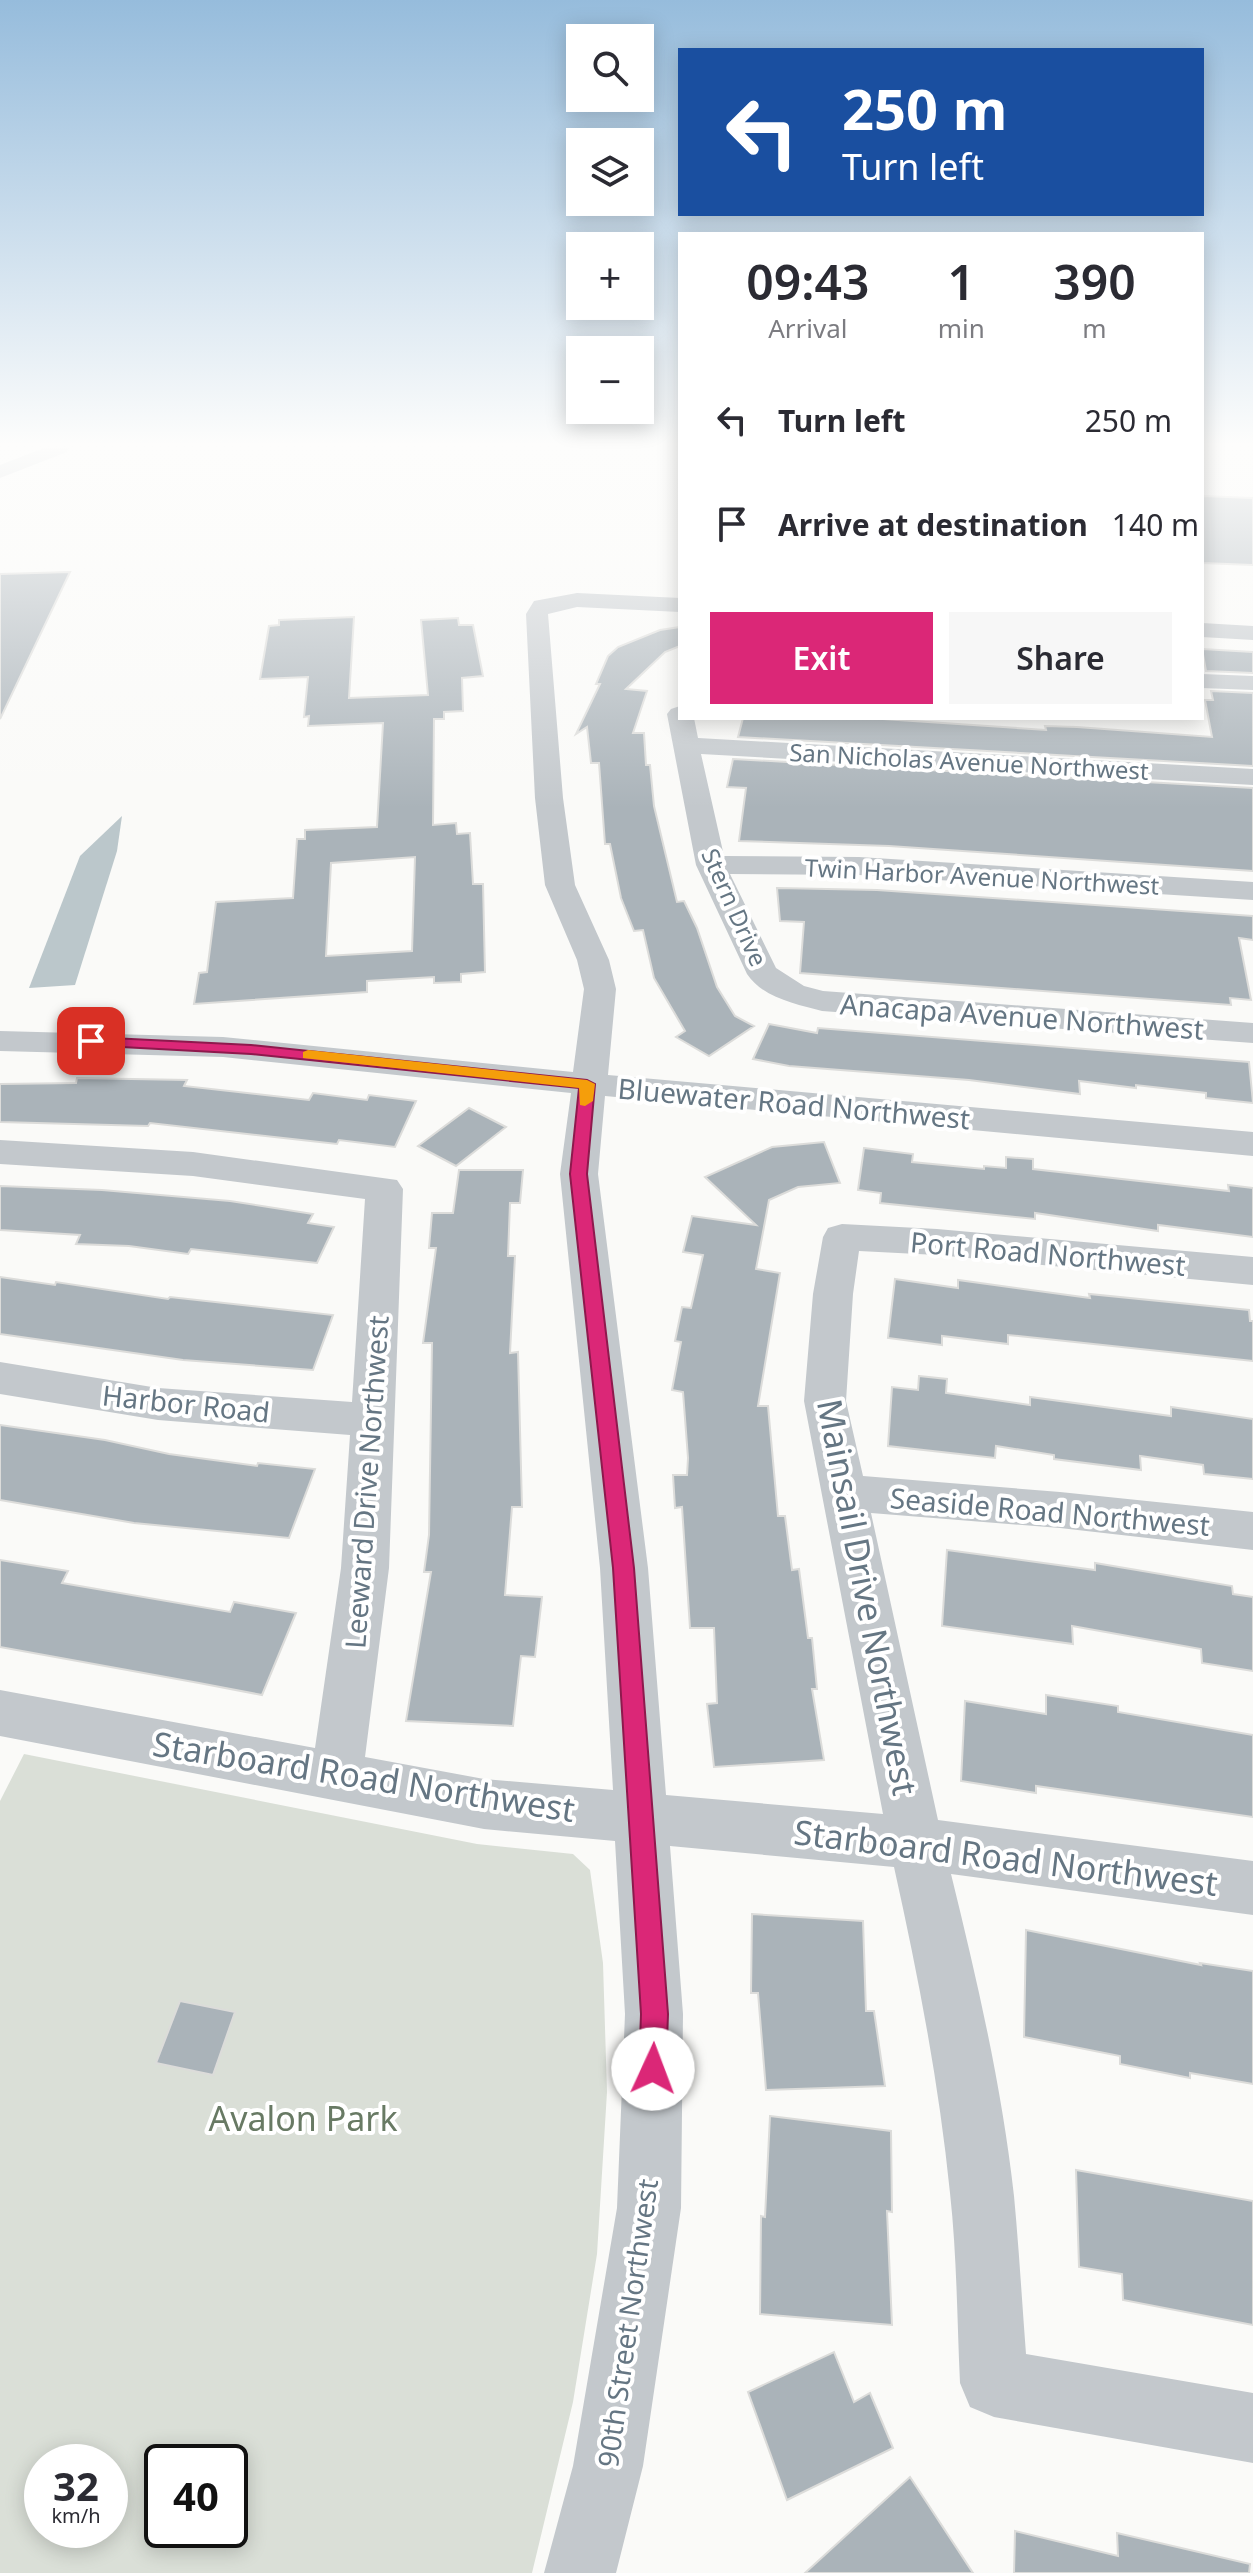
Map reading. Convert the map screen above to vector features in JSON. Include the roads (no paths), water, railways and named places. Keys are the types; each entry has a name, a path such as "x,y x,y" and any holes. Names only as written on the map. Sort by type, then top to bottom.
{"street":[{"name":"90th Street Northwest","path":"580,2573 608,2466 649,2208 654,2014 624,1568 579,1174 600,989 593,960 560,885 549,798 537,614 542,606 550,603 577,600 678,605"},
{"path":"1204,630 1253,633"},
{"path":"1204,681 1253,683"},
{"name":"Stern Drive","path":"681,720 711,865 763,974 792,993"},
{"name":"San Nicholas Avenue Northwest","path":"685,745 1253,777"},
{"name":"Twin Harbor Avenue Northwest","path":"711,865 859,866 1253,891"},
{"name":"Anacapa Avenue Northwest","path":"792,993 822,1001 1253,1033"},
{"name":"Bluewater Road Northwest","path":"0,1041 223,1047 587,1084 1253,1144"},
{"name":"Leeward Drive Northwest","path":"0,1152 119,1156 236,1166 384,1189 365,1568 337,1774"},
{"name":"Port Road Northwest","path":"842,1237 937,1242 1253,1271"},
{"name":"Mainsail Drive Northwest","path":"842,1237 833,1294 825,1401 916,1843 950,1990 967,2084 982,2196 994,2383 1253,2428"},
{"name":"Harbor Road","path":"0,1378 158,1404 373,1420"},
{"name":"Seaside Road Northwest","path":"846,1493 1060,1510 1253,1531"},
{"name":"Starboard Road Northwest","path":"0,1713 484,1804 916,1843 1253,1888"}],"park label":[{"name":"Avalon Park","path":"303,2118"}]}
